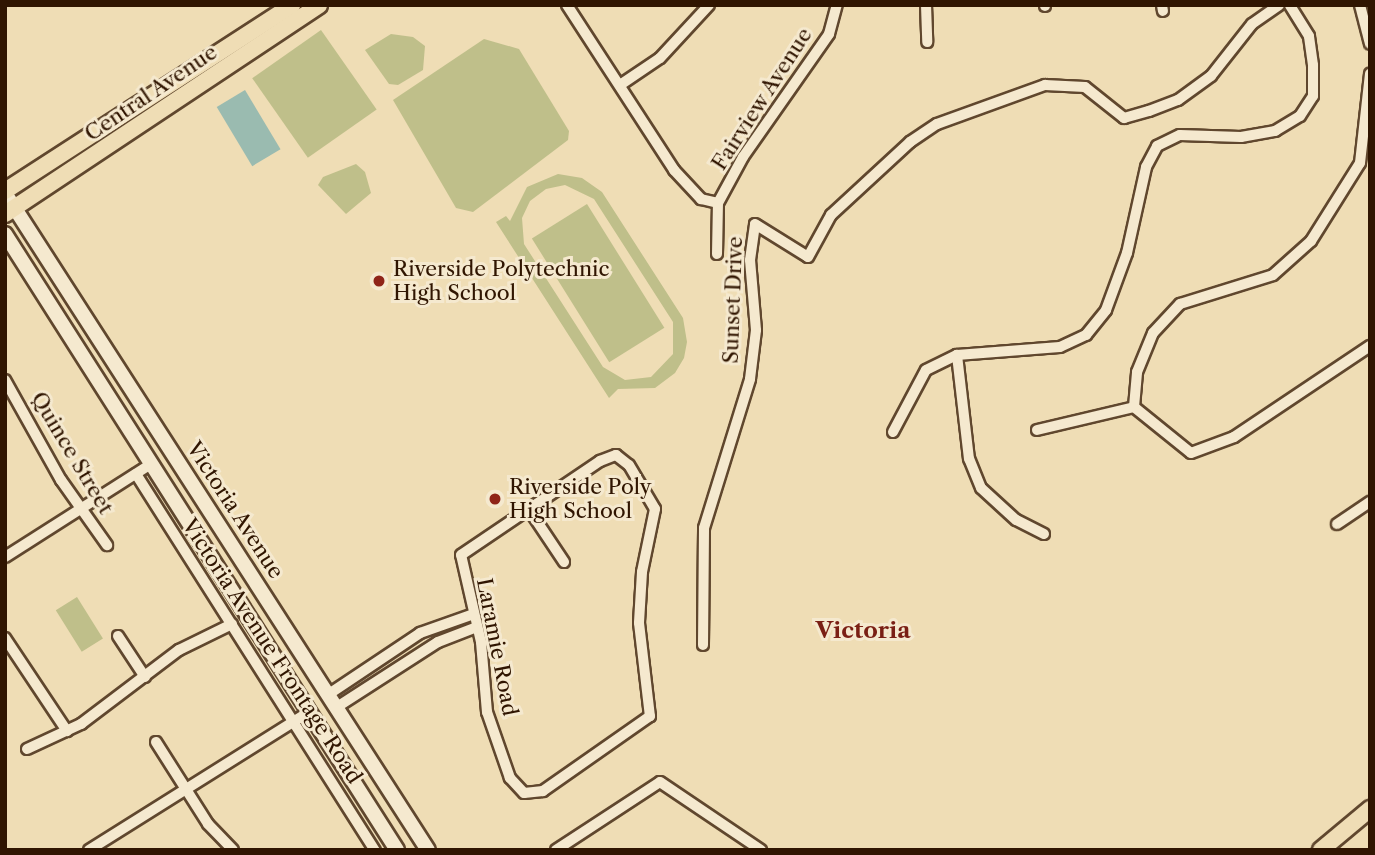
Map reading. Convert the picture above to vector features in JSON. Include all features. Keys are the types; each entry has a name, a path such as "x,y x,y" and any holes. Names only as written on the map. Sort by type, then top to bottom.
{"main road":[{"name":"Central Avenue","path":"5,192 292,5"},
{"name":"Central Avenue","path":"10,211 318,5"},
{"name":"Victoria Avenue","path":"5,192 10,211 337,707 428,850"},
{"path":"5,234 397,850"},
{"path":"1321,850 1370,809"}],"street":[{"path":"568,5 674,170 701,199 718,203"},
{"path":"620,85 660,58 709,5"},
{"name":"Fairview Avenue","path":"717,254 718,203 743,157 829,34 837,5"},
{"path":"926,5 927,42"},
{"name":"Sunset Drive","path":"703,645 704,528 750,379 756,330 750,260 755,224 808,257 831,215 910,142 937,124 1045,85 1085,87 1124,118 1149,111 1178,100 1211,76 1252,23 1279,5"},
{"path":"893,432 926,370 957,355 1060,347 1086,335 1106,310 1126,253 1146,167 1157,146 1181,135 1241,137 1275,131 1300,116 1312,96 1313,65 1308,36 1290,5"},
{"path":"1360,5 1370,44"},
{"path":"1134,407 1137,372 1153,333 1180,304 1273,275 1311,241 1365,165 1370,74"},
{"path":"1134,407 1191,453 1234,437 1370,346"},
{"path":"957,355 969,459 981,488 1016,520 1044,534"},
{"name":"Quince Street","path":"5,380 82,509 107,545"},
{"path":"1037,430 1134,407"},
{"name":"Laramie Road","path":"616,455 629,465 655,509 642,572 639,623 650,716 542,791 524,793 510,778 487,712 474,614 461,555 528,508 616,455"},
{"path":"5,557 151,464"},
{"name":"Victoria Avenue Frontage Road","path":"136,474 376,850"},
{"path":"1337,524 1370,502"},
{"path":"528,508 564,562"},
{"path":"328,694 420,633 474,614"},
{"path":"27,749 67,731 111,706 179,650 232,624"},
{"path":"337,707 438,642 477,627"},
{"path":"118,636 145,677"},
{"path":"5,638 67,731"},
{"path":"89,850 183,787 309,712"},
{"path":"156,742 208,824 233,850"},
{"path":"556,850 660,782 761,850"}],"green space":[{"path":"321,30 377,109 308,158 252,78"},
{"path":"391,34 413,37 425,46 423,70 398,85 389,84 365,50"},
{"path":"484,39 519,49 569,131 568,140 473,212 456,208 393,100"},
{"path":"356,164 365,172 371,193 346,214 318,185 323,177"},
{"path":"558,174 582,178 602,192 683,318 687,342 684,358 675,373 655,388 618,389 609,398 496,222 506,216 510,221 527,187","holes":["565,185 594,199 673,322 673,354 651,377 625,380 603,367 524,244 522,218 530,201 546,189"]},
{"path":"587,204 664,328 609,362 532,238"},
{"path":"77,597 103,639 82,652 56,610"}],"water":[{"path":"245,90 281,149 252,166 217,107"}],"place":[{"name":"Riverside Polytechnic High School","path":"379,281"},
{"name":"Riverside Poly High School","path":"495,499"}],"district":[{"name":"Victoria","path":"863,630"}]}
